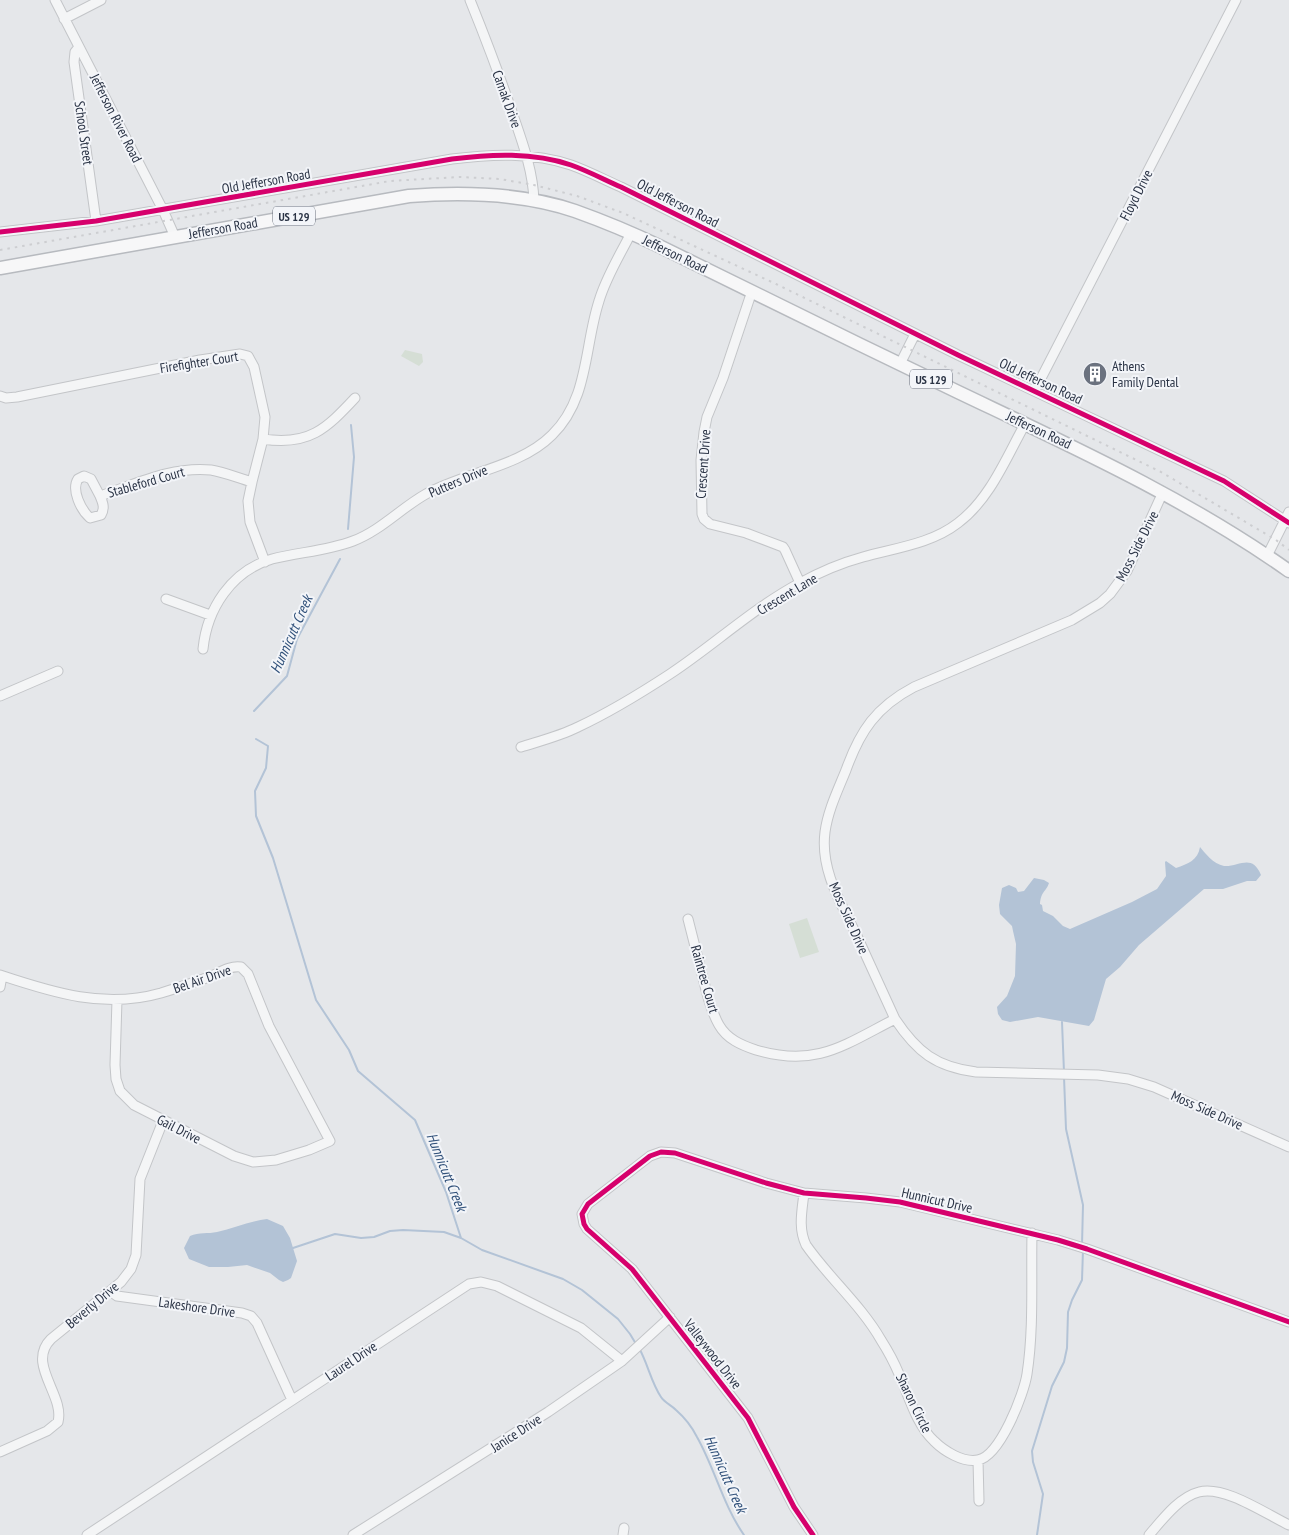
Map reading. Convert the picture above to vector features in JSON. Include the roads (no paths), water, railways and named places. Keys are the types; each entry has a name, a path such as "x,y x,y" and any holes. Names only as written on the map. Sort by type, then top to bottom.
{"highway":[{"name":"Jefferson Road","path":"0,268 409,196 464,194 534,201 574,210 630,232 1104,461 1163,492 1289,571"}],"street":[{"name":"Jefferson River Road","path":"55,0 175,237"},
{"path":"64,18 101,0"},
{"name":"Camak Drive","path":"470,0 505,90 527,156 532,176 534,201"},
{"name":"Floyd Drive","path":"1035,390 1236,0"},
{"name":"School Street","path":"79,47 75,52 74,62 96,221"},
{"name":"Old Jefferson Road","path":"0,232 96,221 452,158 498,154 527,156 571,165 915,334 1224,481 1288,518"},
{"name":"Putters Drive","path":"203,649 210,615 230,585 246,572 265,562 354,540 367,534 430,492 524,454 545,442 564,422 578,395 599,302 630,232"},
{"name":"Crescent Drive","path":"752,291 723,378 707,417 701,460 702,514 704,519 710,524 746,533 782,547 800,583"},
{"path":"900,364 915,334"},
{"name":"Firefighter Court","path":"0,396 6,398 17,397 200,360 248,356 253,363 265,417 263,439 248,502 250,522 265,562"},
{"path":"263,439 289,441 310,436 333,421 355,398"},
{"name":"Crescent Lane","path":"521,747 577,728 597,718 670,674 760,609 800,583 844,563 938,537 971,513 984,498 1025,424"},
{"name":"Stableford Court","path":"100,496 167,473 189,469 214,470 252,482"},
{"name":"Moss Side Drive","path":"1163,492 1127,571 1110,594 1100,603 1072,620 898,696 877,714 858,740 830,811 825,832 825,858 832,886 895,1019 908,1038 928,1056 959,1069 976,1072 1098,1075 1128,1079 1154,1087 1289,1147"},
{"path":"1267,556 1288,518"},
{"path":"166,599 210,615"},
{"path":"0,696 58,671"},
{"name":"Raintree Court","path":"688,919 714,1015 726,1034 736,1042 777,1056 817,1055 835,1050 895,1019"},
{"name":"Bel Air Drive","path":"1,976 63,993 102,1000 117,1000 134,999 161,993 235,966 244,969 248,974 269,1026 330,1141"},
{"path":"0,987 1,976"},
{"name":"Gail Drive","path":"117,1000 115,1065 118,1086 124,1096 134,1105 234,1156 253,1162 276,1160 309,1150 330,1141"},
{"name":"Beverly Drive","path":"0,1452 47,1432 56,1425 58,1412 42,1362 44,1348 51,1339 126,1276 134,1262 140,1179 163,1121"},
{"name":"Hunnicut Drive","path":"588,1204 643,1160 655,1154 675,1153 766,1183 804,1193 900,1202 1032,1233 1087,1249 1289,1322"},
{"name":"Sharon Circle","path":"804,1193 801,1225 802,1237 806,1245 856,1304 881,1339 923,1428 944,1450 969,1460 978,1460"},
{"name":"Valleywood Drive","path":"588,1204 582,1214 586,1229 632,1269 753,1426 794,1507 813,1535"},
{"path":"979,1502 978,1460 988,1454 1000,1440 1025,1386 1030,1330 1032,1233"},
{"name":"Laurel Drive","path":"87,1535 463,1286 476,1282 497,1286 581,1328 622,1361"},
{"name":"Lakeshore Drive","path":"110,1291 117,1296 242,1313 251,1316 260,1328 292,1400"},
{"name":"Janice Drive","path":"353,1535 526,1427 622,1361 670,1317"},
{"path":"1150,1535 1163,1519 1186,1498 1206,1490 1222,1493 1234,1498 1289,1525"}],"water":[{"path":"1200,847 1220,865 1254,864 1261,875 1256,881 1247,881 1223,889 1204,889 1139,945 1120,967 1106,979 1094,1020 1089,1026 1038,1017 1010,1022 1002,1020 998,1014 997,1007 1007,996 1015,976 1016,944 1012,926 1000,914 999,905 1002,888 1009,885 1016,888 1018,892 1024,891 1034,878 1049,883 1042,894 1040,904 1043,911 1070,929 1157,889 1166,876 1166,861 1176,868 1185,865 1195,858"},
{"path":"267,1219 283,1226 290,1238 297,1261 291,1278 283,1282 270,1273 247,1265 209,1267 189,1259 184,1248 190,1236 217,1232"}],"waterway":[{"name":"Hunnicutt Creek","path":"348,529 354,457 351,425"},
{"name":"Hunnicutt Creek","path":"254,711 287,676 297,639 340,559"},
{"name":"Hunnicutt Creek","path":"256,739 268,746 266,768 255,791 256,816 273,858 316,1000 349,1050 358,1071 415,1120 446,1192 461,1238"},
{"path":"1062,1022 1064,1072"},
{"path":"1064,1077 1066,1129 1083,1205 1082,1245"},
{"name":"Hunnicutt Creek","path":"293,1248 335,1234 361,1238 403,1230 444,1232 461,1238 482,1250 563,1279 582,1290 618,1319 636,1344"},
{"path":"1037,1535 1043,1494 1033,1462 1032,1451 1052,1386 1064,1362 1067,1348 1068,1312 1082,1280 1083,1250"},
{"name":"Hunnicutt Creek","path":"639,1348 661,1397 682,1416 695,1433 730,1512 744,1535"}],"railway":[{"path":"0,250 390,181 459,177 500,179 534,185 577,196 623,213 776,284 1161,472 1276,540 1289,550"}],"place":[{"name":"Athens Family Dental","path":"1095,374"}]}
